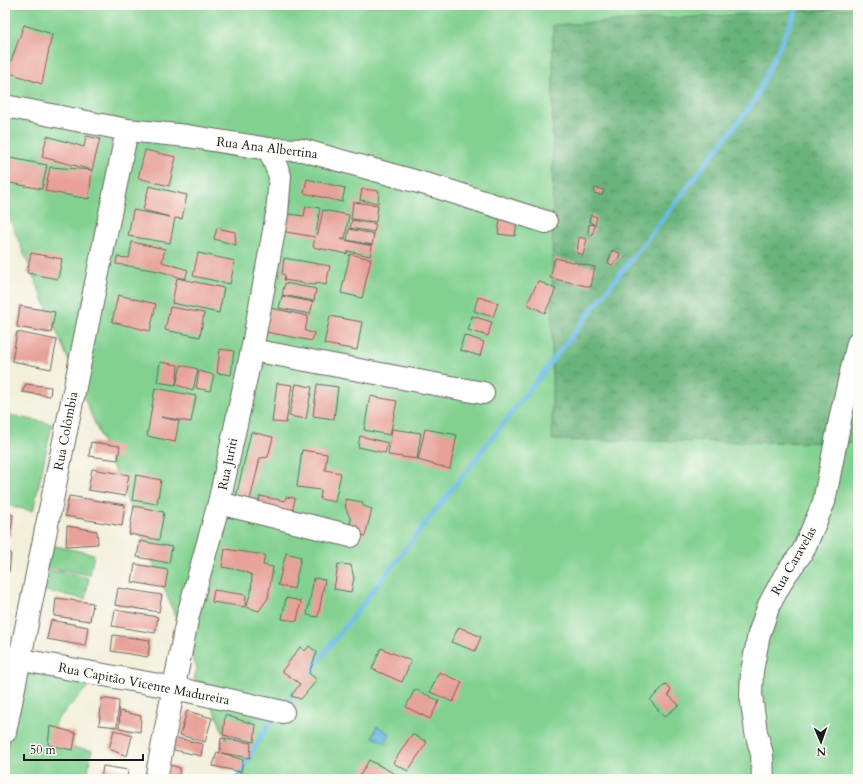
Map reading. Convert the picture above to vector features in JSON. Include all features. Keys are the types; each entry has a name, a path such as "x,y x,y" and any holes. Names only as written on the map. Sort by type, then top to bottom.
{"street":[{"name":"Rua Ana Albertina","path":"5,106 127,130 187,136 269,149 302,150 440,188 546,222"},
{"name":"Rua Colômbia","path":"5,732 12,659 127,130"},
{"name":"Rua Juriti","path":"156,779 175,688 188,615 219,504 252,350 276,214 280,176 269,149"},
{"name":"Rua Caravelas","path":"763,779 762,754 756,732 751,695 752,670 759,634 769,605 784,577 802,551 824,502 841,415 858,344"},
{"path":"252,350 483,393"},
{"path":"219,504 351,536"},
{"name":"Rua Capitão Vicente Madureira","path":"12,659 175,688 283,712"}],"green space":[{"path":"5,5 858,5 858,779 243,779 202,682 194,680 197,668 5,208"},
{"path":"858,8 858,443 552,440 553,25"},
{"path":"5,414 52,424 33,511 5,505"},
{"path":"45,544 94,554 90,575 41,566"},
{"path":"40,568 89,578 85,599 36,589"},
{"path":"26,661 91,683 57,720 50,745 92,750 86,779 5,779 5,760"}],"water":[{"path":"377,726 390,734 386,743 373,737"}],"building":[{"path":"24,25 52,34 42,84 7,72"},
{"path":"47,136 84,147 86,136 100,139 92,170 42,157"},
{"path":"145,150 176,157 169,186 138,178"},
{"path":"5,157 47,165 42,189 5,182"},
{"path":"50,167 92,170 89,199 45,191"},
{"path":"307,179 345,188 342,202 304,193"},
{"path":"149,186 187,195 182,219 175,218 170,243 128,236 133,210 170,217 143,210"},
{"path":"595,188 604,190 602,195 594,193"},
{"path":"362,189 379,191 378,203 360,200"},
{"path":"281,199 290,200 288,214 304,216 306,206 320,208 316,234 318,234 323,210 349,215 345,239 340,239 372,246 370,256 348,251 347,254 313,247 315,237 275,230"},
{"path":"353,202 378,205 376,222 351,219"},
{"path":"591,215 597,217 595,225 589,221"},
{"path":"500,219 517,221 515,236 498,234"},
{"path":"352,220 376,224 374,232 350,228"},
{"path":"589,224 595,225 592,236 588,234"},
{"path":"217,228 235,232 236,245 214,239"},
{"path":"349,229 374,234 372,245 347,240"},
{"path":"579,237 587,239 583,255 577,253"},
{"path":"132,242 165,249 162,262 188,270 185,279 159,271 116,264 117,257 129,258"},
{"path":"612,250 620,253 619,257 612,265 608,263"},
{"path":"31,253 62,259 58,279 27,273"},
{"path":"198,253 235,261 230,284 193,276"},
{"path":"350,254 371,259 362,298 341,293"},
{"path":"284,258 330,266 326,285 317,283 314,285 284,280 285,275 282,274"},
{"path":"555,258 595,267 591,287 550,278"},
{"path":"177,278 224,288 219,313 172,303"},
{"path":"538,281 556,289 545,313 527,304"},
{"path":"285,283 316,289 314,301 282,295"},
{"path":"118,295 156,304 150,331 112,322"},
{"path":"282,296 313,302 310,314 279,308"},
{"path":"478,297 498,303 493,317 474,311"},
{"path":"20,306 55,312 51,333 17,327"},
{"path":"170,307 204,313 200,337 165,330"},
{"path":"271,308 308,316 305,331 314,333 312,341 266,332"},
{"path":"330,316 362,322 357,350 324,344"},
{"path":"472,316 492,322 488,336 468,330"},
{"path":"17,332 57,340 51,369 12,361"},
{"path":"464,335 484,342 480,356 460,350"},
{"path":"220,349 234,351 231,375 217,373"},
{"path":"160,362 178,365 176,385 157,382"},
{"path":"181,365 198,369 193,390 176,385"},
{"path":"199,371 214,375 210,391 196,388"},
{"path":"277,383 292,385 286,423 272,422"},
{"path":"26,384 51,387 50,396 22,392"},
{"path":"296,384 312,387 306,419 289,416"},
{"path":"317,384 338,387 334,419 313,416"},
{"path":"155,388 196,396 191,422 161,417 179,421 175,442 147,436"},
{"path":"370,396 397,401 390,435 364,430"},
{"path":"392,429 421,433 417,459 388,455"},
{"path":"425,429 457,435 450,469 418,460"},
{"path":"251,432 273,437 268,457 260,458 250,500 236,497"},
{"path":"360,436 388,443 385,453 358,447"},
{"path":"91,442 120,446 118,460 89,456"},
{"path":"302,450 327,454 325,470 341,473 335,502 320,499 321,490 297,487"},
{"path":"92,469 129,475 125,496 88,490"},
{"path":"136,475 161,480 157,504 132,500"},
{"path":"69,496 125,505 122,526 65,516"},
{"path":"260,496 285,501 286,497 295,498 292,515 251,508 253,500 259,501"},
{"path":"345,499 362,502 363,506 372,509 365,536 348,531 351,520 346,509"},
{"path":"134,506 164,512 159,540 129,534"},
{"path":"5,513 13,515 10,536 5,535"},
{"path":"67,526 97,531 98,544 66,546"},
{"path":"140,541 172,547 169,563 137,557"},
{"path":"225,549 265,555 263,565 273,567 268,598 259,611 246,607 251,592 252,575 243,571 222,567"},
{"path":"5,552 11,553 9,572 5,571"},
{"path":"286,553 301,557 294,589 278,585"},
{"path":"135,564 168,570 165,588 132,582"},
{"path":"338,564 351,565 354,578 351,592 334,589"},
{"path":"314,578 325,580 318,617 307,615"},
{"path":"118,588 162,595 159,612 115,605"},
{"path":"214,590 246,595 245,607 212,602"},
{"path":"56,598 93,603 90,621 54,616"},
{"path":"286,598 301,601 297,621 282,619"},
{"path":"115,610 158,617 155,633 112,626"},
{"path":"51,620 88,627 85,646 47,639"},
{"path":"459,627 481,637 475,651 451,642"},
{"path":"113,635 150,640 148,657 111,651"},
{"path":"309,646 317,652 309,673 317,680 301,699 291,696 300,684 282,671 300,647 305,651"},
{"path":"381,648 411,661 402,682 372,669"},
{"path":"439,672 462,682 453,702 430,692"},
{"path":"666,684 671,690 668,695 679,705 664,717 650,700"},
{"path":"415,689 439,701 430,719 406,707"},
{"path":"102,698 119,701 117,727 99,725"},
{"path":"120,711 141,716 140,732 119,728"},
{"path":"187,711 212,718 205,742 180,735"},
{"path":"225,715 256,725 254,742 223,735"},
{"path":"50,726 76,733 73,750 48,745"},
{"path":"114,730 132,736 127,756 109,749"},
{"path":"412,734 427,742 408,771 393,763"},
{"path":"173,737 203,744 201,756 170,749"},
{"path":"221,738 251,743 250,758 222,753 243,760 241,772 213,766 217,752 220,753"},
{"path":"369,760 405,779 358,779"},
{"path":"167,764 180,768 178,779 169,779 170,777 164,776"},
{"path":"103,766 128,770 127,779 101,779"}],"waterway":[{"path":"305,678 753,103 799,5"},
{"path":"283,707 296,691"},
{"path":"237,779 263,733 276,716"}]}
